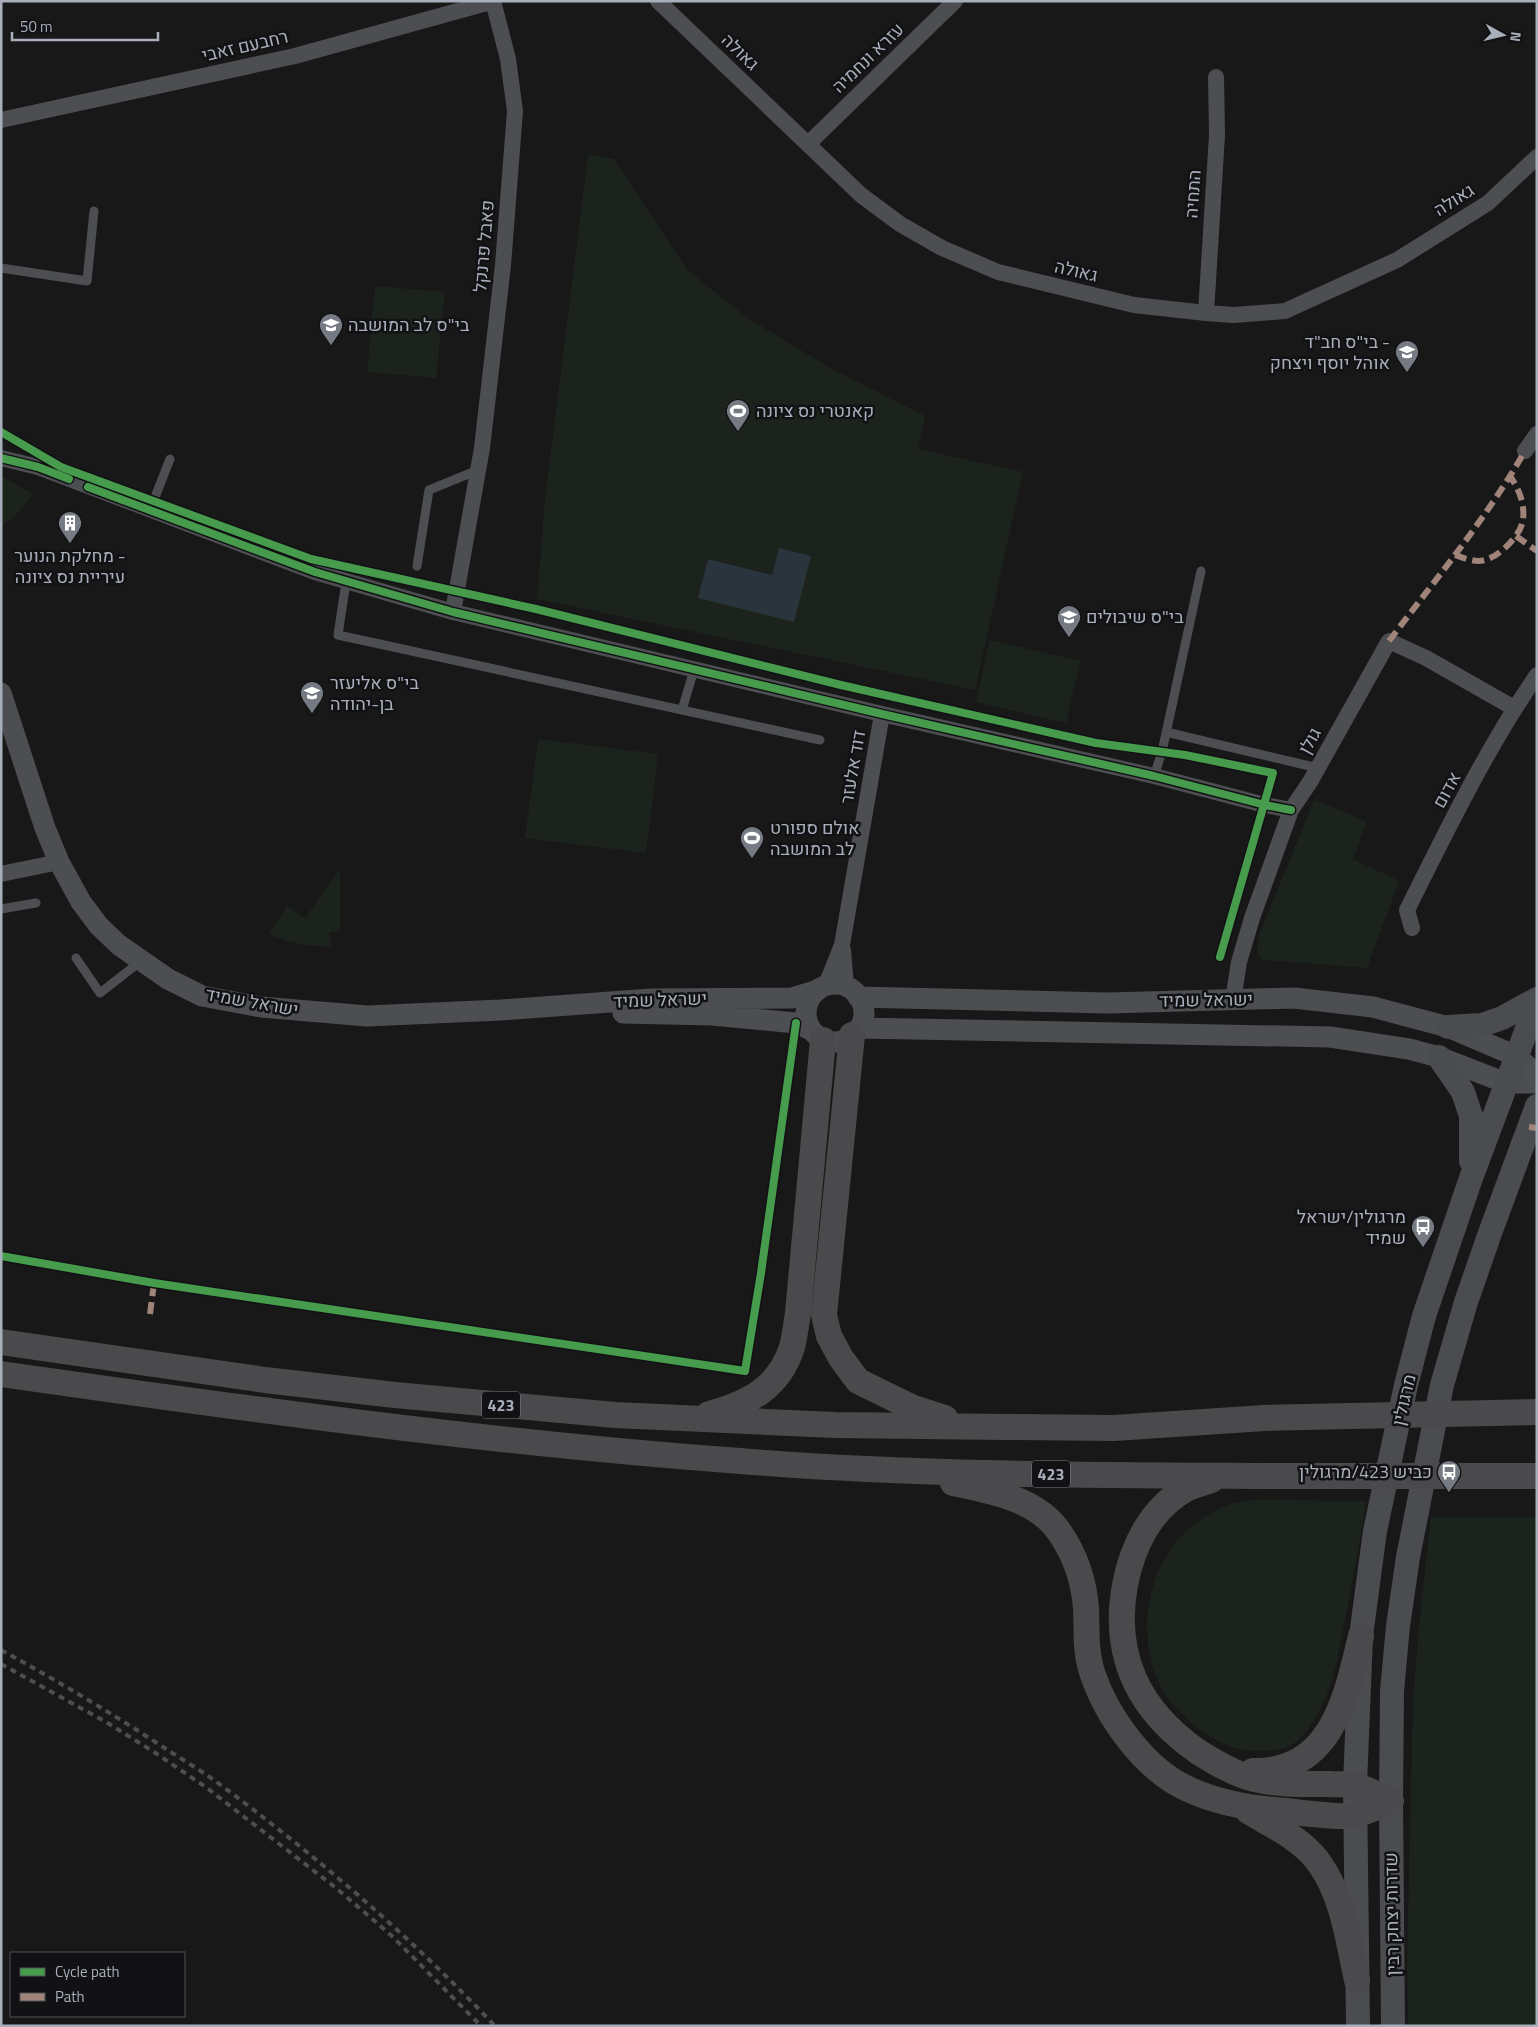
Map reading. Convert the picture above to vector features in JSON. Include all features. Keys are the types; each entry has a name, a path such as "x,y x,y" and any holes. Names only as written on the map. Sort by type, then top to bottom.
{"main road":[{"path":"1448,1027 1482,1025 1502,1018 1537,1000"},
{"name":"מרגולין","path":"1354,1816 1362,1636 1376,1532 1406,1386 1424,1316 1471,1178 1537,1000"},
{"path":"856,1032 824,1315 829,1336 841,1358 858,1380 887,1396 934,1416 1005,1428"},
{"path":"688,1419 740,1405 758,1394 775,1379 786,1363 792,1345 798,1312 817,1035"},
{"path":"1439,1057 1463,1092 1471,1116 1471,1178"},
{"name":"מרגולין","path":"1391,1801 1392,1691 1398,1626 1408,1557 1442,1386 1466,1302 1537,1106"},
{"name":"423","path":"1,1342 265,1380 487,1404 688,1419 1005,1428 1114,1428 1264,1418 1537,1412"},
{"name":"423","path":"1,1374 261,1411 482,1437 743,1462 1022,1474 1537,1476"},
{"path":"882,1468 990,1491 1027,1505 1045,1516 1060,1532 1076,1567 1086,1608 1086,1638 1091,1670 1102,1698 1132,1744 1158,1769 1178,1784 1212,1799 1241,1807 1354,1816 1391,1801"},
{"path":"1220,1476 1185,1490 1161,1508 1144,1530 1129,1562 1122,1612 1124,1640 1128,1665 1139,1690 1151,1710 1181,1740 1210,1760 1229,1769 1254,1779 1282,1783 1355,1785 1391,1801"},
{"path":"1229,1769 1255,1771 1293,1764 1308,1755 1324,1740 1336,1721 1350,1685 1362,1636"},
{"name":"שדרות יצחק רבין","path":"1391,1801 1393,2026"},
{"path":"1241,1807 1280,1830 1317,1860 1329,1881 1343,1916 1357,1980"},
{"name":"שדרות יצחק רבין","path":"1354,1816 1358,2026"}],"street":[{"name":"רחבעם זאבי","path":"1,120 295,56 494,1"},
{"name":"פאבל פרנקל","path":"453,612 478,470 503,265 515,111 508,59 494,1"},
{"name":"גאולה","path":"658,1 861,195 900,224 942,248 998,272 1134,305 1206,313 1234,314 1285,311 1397,260 1488,203 1537,157"},
{"name":"עזרא ונחמיה","path":"808,144 956,1"},
{"name":"התחיה","path":"1206,313 1217,135 1216,77"},
{"path":"1525,451 1537,434"},
{"name":"דוד אלעזר","path":"1,446 38,467"},
{"name":"דוד אלעזר","path":"1,458 38,467 316,572 453,612 882,714 1154,776 1291,810"},
{"name":"גולן","path":"1233,1000 1239,962 1252,918 1291,810 1318,768 1389,641 1426,658 1514,708"},
{"name":"אדום","path":"1412,928 1407,910 1445,834 1514,708 1537,675"},
{"name":"ישראל שמיד","path":"1,693 45,828 59,862 81,902 99,926 119,945 168,979 202,996 261,1007 366,1016 501,1010 651,999 792,998 837,990 1108,1002 1294,998 1373,1007 1448,1027 1516,1056 1537,1074"},
{"name":"דוד אלעזר","path":"837,990 842,945 882,714"},
{"path":"1,874 59,862"},
{"path":"837,990 863,1012 856,1032 838,1042 817,1035 806,1013 811,996 837,990"},
{"name":"ישראל שמיד","path":"501,1010 712,1016 796,1023 817,1035"},
{"name":"ישראל שמיד","path":"856,1032 1330,1036 1409,1049 1439,1057 1506,1083 1537,1083"}],"lane":[{"path":"1,268 87,281 94,211"},
{"path":"150,510 170,459"},
{"path":"417,566 429,490 478,470"},
{"path":"1154,776 1166,732 1202,571"},
{"path":"346,582 338,635 820,740"},
{"path":"682,710 694,670"},
{"path":"1166,732 1318,768"},
{"path":"1,909 36,903"},
{"path":"76,958 100,993 142,962"}],"shaded area":[{"name":"קאנטרי נס ציונה","path":"588,154 614,159 688,271 751,320 832,369 925,416 918,449 1023,472 975,690 537,599 545,500"},
{"path":"375,286 445,292 436,378 367,372"},
{"path":"1,476 34,494 15,516 1,527"},
{"path":"779,548 811,556 794,622 698,598 708,559 772,575"},
{"path":"990,640 1081,661 1066,723 976,702"},
{"path":"538,739 658,754 646,853 525,838"},
{"path":"1314,800 1367,821 1353,859 1399,881 1367,968 1262,960 1257,950 1260,933"},
{"path":"340,869 340,931 329,932 331,947 284,940 269,934 287,906 305,918"},
{"path":"1242,1501 1366,1501 1340,1648 1329,1689 1318,1715 1310,1727 1300,1739 1282,1749 1259,1751 1230,1746 1203,1732 1172,1704 1159,1683 1151,1659 1147,1634 1148,1608 1154,1583 1164,1560 1178,1540 1196,1523 1211,1513 1222,1507"},
{"path":"1431,1517 1537,1517 1537,2026 1408,2026 1407,1961 1413,1697"}],"railway":[{"path":"1,1650 121,1720 208,1776 251,1808 324,1866 395,1928 495,2026"},
{"path":"1,1664 106,1722 207,1788 336,1888 392,1936 481,2026"}],"marked path":[{"path":"1389,641 1477,525 1525,451"},
{"path":"1455,555 1473,561 1485,560 1503,550 1514,538 1523,520 1523,508 1519,491 1510,476"},
{"path":"1516,536 1537,551"},
{"path":"1529,1127 1537,1128"},
{"path":"150,1314 154,1283"}],"cycle path":[{"path":"1,432 61,467 311,559 536,609 841,685 1096,743 1185,755 1273,773 1220,957"},
{"path":"1,458 38,467 69,479"},
{"path":"88,487 315,572 453,612 882,714 1154,776 1291,810"},
{"path":"1,1256 154,1283 745,1371 761,1273 796,1023"}],"place":[{"name":"בי\"ס לב המושבה","path":"331,346"},
{"name":"בי\"ס חב\"ד - אוהל יוסף ויצחק","path":"1407,373"},
{"name":"קאנטרי נס ציונה","path":"738,432"},
{"name":"מחלקת הנוער - עיריית נס ציונה","path":"70,544"},
{"name":"בי\"ס שיבולים","path":"1069,638"},
{"name":"בי\"ס אליעזר בן-יהודה","path":"312,714"},
{"name":"אולם ספורט לב המושבה","path":"752,859"},
{"name":"מרגולין/ישראל שמיד","path":"1423,1248"},
{"name":"כביש 423/מרגולין","path":"1449,1493"}]}
